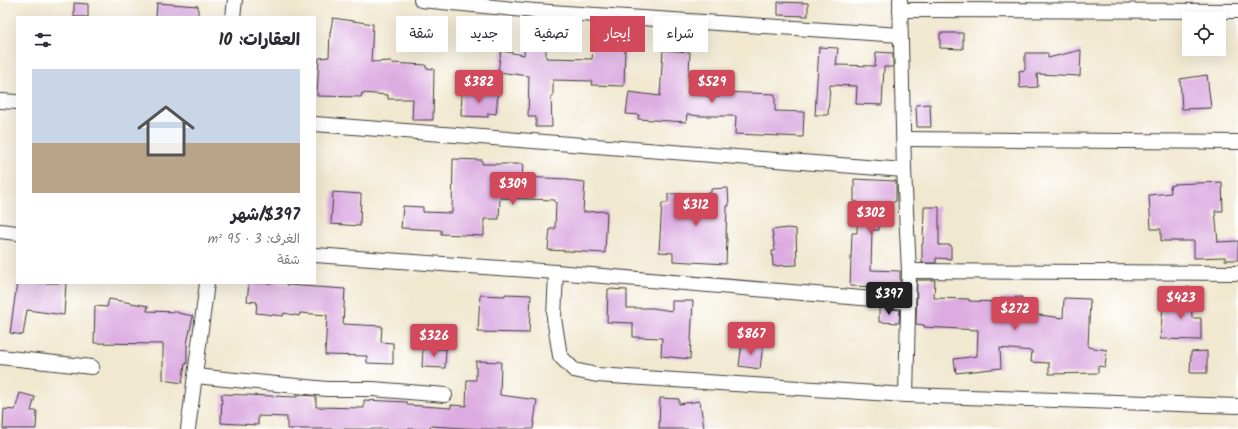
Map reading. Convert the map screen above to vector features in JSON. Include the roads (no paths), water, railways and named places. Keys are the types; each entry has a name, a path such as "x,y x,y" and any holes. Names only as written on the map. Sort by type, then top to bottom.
{"street":[{"path":"233,16 234,0"},
{"path":"421,0 535,11 900,35"},
{"path":"906,395 909,271 904,170 900,5 1238,11"},
{"path":"0,101 16,102"},
{"path":"316,124 904,170"},
{"path":"904,139 1238,142"},
{"path":"0,231 16,233"},
{"path":"316,255 556,272 908,302"},
{"path":"909,271 1238,273"},
{"path":"556,272 554,318 560,356 574,370 597,375 906,395 1238,406"},
{"path":"188,429 207,284"},
{"path":"0,357 92,367"},
{"path":"195,376 327,389 373,389 445,395"}]}
